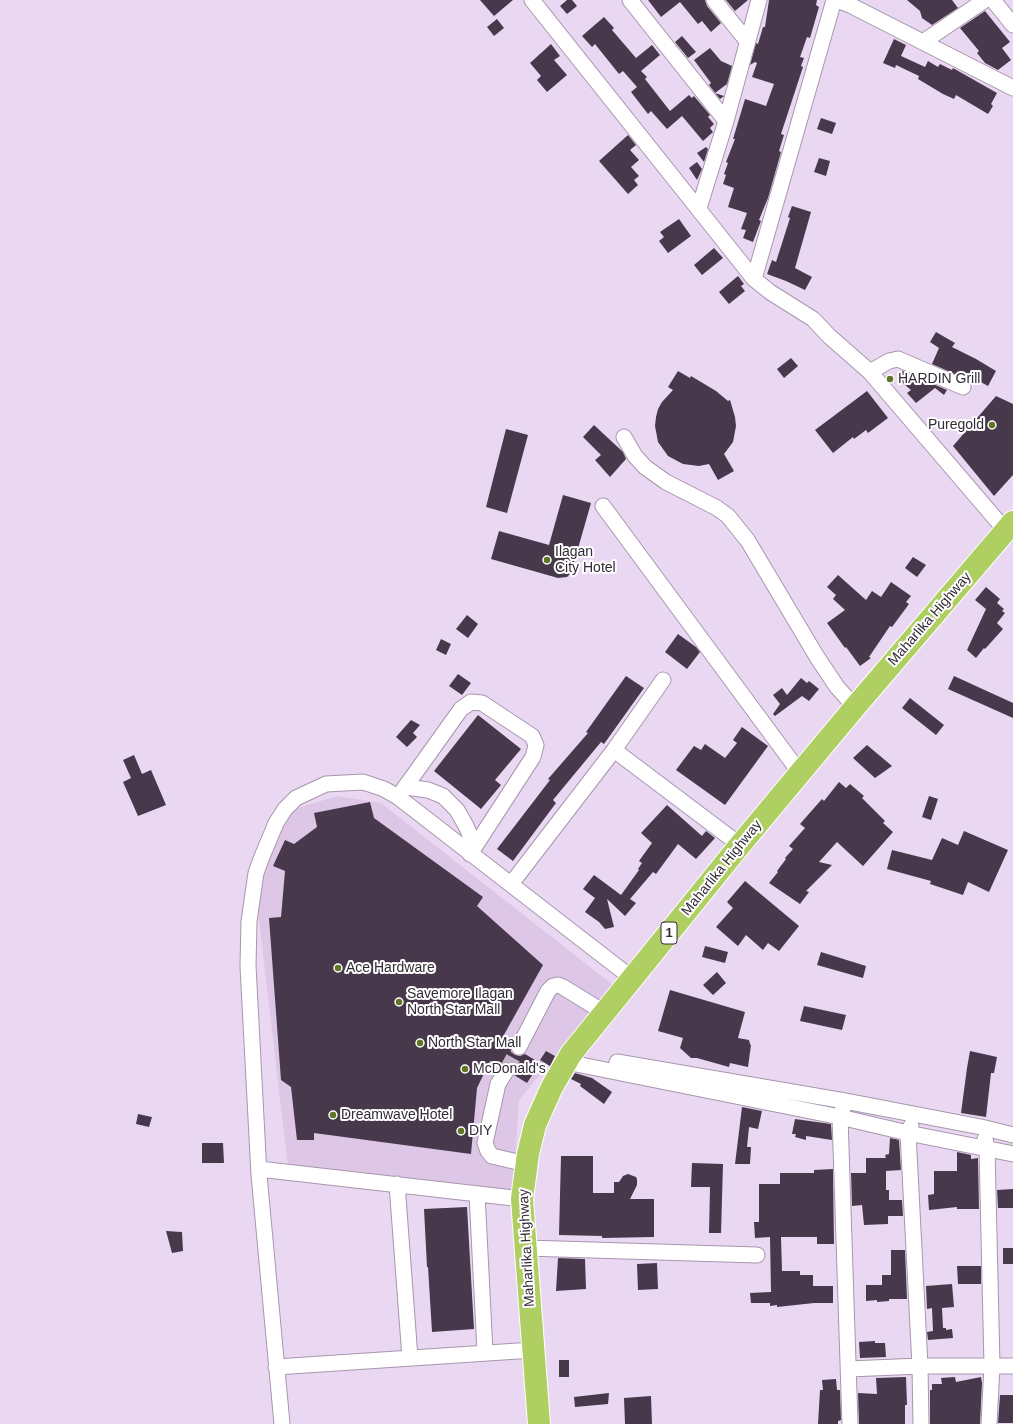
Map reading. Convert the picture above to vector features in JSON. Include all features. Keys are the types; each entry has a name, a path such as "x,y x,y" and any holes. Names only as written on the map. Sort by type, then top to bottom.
{"highway":[{"name":"Maharlika Highway","path":"539,1424 522,1199 526,1164 535,1125 552,1087 568,1058 740,845 855,707 1010,526"}],"street":[{"path":"532,0 754,279 770,292 813,319 829,336 870,372 1010,526"},
{"path":"630,0 726,121"},
{"path":"714,0 747,41"},
{"path":"699,208 726,121 759,0"},
{"path":"754,279 834,0"},
{"path":"923,42 985,0"},
{"path":"993,0 1013,25"},
{"path":"848,2 1013,88"},
{"path":"870,372 889,361 898,359 963,386"},
{"path":"624,437 635,456 645,467 666,482 717,508 728,516 748,541 817,657 837,687 855,707"},
{"path":"603,506 800,773"},
{"path":"511,884 614,750 663,680"},
{"path":"402,792 461,709 471,702 482,703 532,736 536,746 533,757 473,850"},
{"path":"614,750 740,845"},
{"path":"282,1424 259,1169 248,966 249,921 256,873 276,824 285,809 296,798 326,784 363,782 384,789 402,792 428,790 443,796 457,810 466,826 473,850"},
{"path":"402,792 473,850 511,884 633,979"},
{"path":"519,1048 548,991 553,986 558,985 563,987 605,1013"},
{"path":"568,1058 845,1101 981,1127 1013,1135"},
{"path":"568,1058 840,1117 908,1134 1013,1154"},
{"path":"506,1071 498,1084 485,1143 492,1156 526,1164"},
{"path":"845,1101 840,1117 850,1424"},
{"path":"914,1115 908,1134 920,1366 921,1424"},
{"path":"981,1127 987,1149 992,1366 989,1424"},
{"path":"259,1169 522,1199"},
{"path":"397,1184 410,1358"},
{"path":"477,1194 485,1352"},
{"path":"526,1248 757,1255"},
{"path":"276,1367 533,1350"},
{"path":"849,1369 920,1366 1013,1366"}],"shaded area":[{"name":"North Star Mall","path":"337,796 381,803 613,985 519,1100 513,1191 288,1167 258,911 265,860 294,809"}],"building":[{"path":"480,0 513,0 494,16"},
{"path":"567,0 572,0 577,6 567,14 560,6"},
{"path":"648,0 705,0 707,6 721,23 711,32 702,21 698,24 680,2 661,17"},
{"path":"726,0 748,0 735,11"},
{"path":"769,0 817,0 816,5 819,7 810,38 807,37 800,57 804,58 801,66 803,67 781,134 784,135 779,151 781,152 768,198 759,220 761,221 753,242 743,238 746,230 741,229 747,213 728,207 734,188 723,184 726,175 724,174 728,163 726,162 735,139 733,139 745,99 766,106 774,84 752,77 757,63 755,62 750,65 756,43 758,44 763,27 765,27"},
{"path":"907,0 952,0 958,8 932,25 922,18 920,11"},
{"path":"985,11 1010,42 1002,48 1011,60 998,70 985,63 977,53 979,51 960,28"},
{"path":"604,17 614,28 612,30 636,58 652,45 660,55 641,71 647,77 645,79 670,111 689,95 692,98 694,96 710,115 708,117 714,124 710,128 713,132 703,141 682,116 667,129 651,111 648,114 631,92 637,87 623,71 619,74 595,44 592,47 582,36"},
{"path":"497,19 504,28 494,36 487,27"},
{"path":"682,36 696,52 688,58 675,42"},
{"path":"894,39 906,45 901,56 925,67 928,61 938,67 940,64 952,70 953,68 997,93 991,104 993,106 988,114 956,95 954,99 943,94 918,79 919,76 896,65 895,68 883,63"},
{"path":"551,44 560,56 554,60 567,75 547,92 537,80 541,76 530,63"},
{"path":"710,48 721,61 732,66 727,84 715,93 709,85 711,83 694,60"},
{"path":"715,93 724,96 720,99"},
{"path":"821,118 836,123 832,134 817,129"},
{"path":"628,135 636,145 630,150 639,160 631,167 639,176 634,180 638,185 628,194 599,161"},
{"path":"706,147 708,149 704,162 697,153"},
{"path":"819,158 830,161 826,176 814,172"},
{"path":"697,162 702,169 697,180 689,168"},
{"path":"792,206 811,212 795,268 812,277 805,290 767,274 772,260 776,262 790,218 788,217"},
{"path":"679,219 691,236 668,253 659,241 664,237 660,232"},
{"path":"714,248 723,258 702,275 694,265"},
{"path":"738,276 744,284 741,286 745,291 729,304 719,292"},
{"path":"936,332 955,343 952,347 996,371 988,386 968,375 966,379 932,364 939,348 930,342"},
{"path":"791,358 798,366 784,378 777,369"},
{"path":"678,371 690,378 691,376 716,391 728,401 730,400 736,426 733,442 724,454 734,471 718,480 709,464 699,466 683,464 668,456 658,442 655,426 658,409 673,390 668,387"},
{"path":"903,371 947,390 944,395 935,388 916,403 907,393 911,390 897,378"},
{"path":"867,391 888,418 868,433 866,430 854,439 853,437 833,453 815,430"},
{"name":"Puregold","path":"996,396 1013,404 1013,475 994,496 953,446"},
{"path":"594,425 623,452 626,459 610,477 595,460 601,455 583,437"},
{"path":"506,429 528,435 507,513 486,507"},
{"path":"563,495 591,503 571,573 567,577 558,578 491,559 499,531 549,545"},
{"path":"913,557 926,565 917,577 905,568"},
{"path":"838,575 866,600 872,591 881,597 891,582 911,596 906,602 909,604 892,627 890,626 869,657 871,658 860,666 827,623 845,610 833,599 836,595 827,587"},
{"path":"986,587 1000,599 997,603 1004,609 1002,611 1005,613 997,623 1003,629 976,658 967,650 986,609 975,600"},
{"path":"467,615 478,624 468,638 456,629"},
{"path":"678,634 696,647 700,652 687,669 665,652"},
{"path":"441,639 451,644 446,655 436,650"},
{"path":"458,674 471,683 462,695 449,686"},
{"path":"626,676 644,688 604,744 601,742 553,800 556,803 513,861 497,849 550,780 548,779 588,733 586,732"},
{"path":"954,676 1013,703 1013,718 948,689"},
{"path":"801,678 807,683 809,681 819,689 809,701 802,696 775,716 773,714 780,704 773,695 782,688 787,695"},
{"path":"910,698 944,725 936,735 902,708"},
{"path":"478,715 521,749 495,780 501,785 481,809 434,771"},
{"path":"411,720 420,725 413,733 417,737 407,747 396,737"},
{"path":"742,727 768,746 725,805 676,770 694,746 701,750 705,744 725,758 737,743 733,740"},
{"path":"867,745 892,766 875,778 853,758"},
{"path":"134,755 142,774 151,770 166,805 138,816 123,782 131,778 123,760"},
{"path":"839,782 846,788 850,784 864,796 862,798 885,821 883,823 893,832 863,866 837,842 819,862 832,865 806,891 809,892 800,904 769,883 778,872 777,871 786,859 785,858 793,849 789,846 805,828 800,824 822,799 824,801"},
{"path":"929,796 938,799 931,820 922,817"},
{"name":"North Star Mall","path":"370,802 374,818 483,897 477,906 543,965 501,1040 510,1045 511,1052 515,1055 520,1056 525,1054 540,1063 527,1083 514,1075 514,1067 510,1063 502,1063 498,1066 490,1061 477,1088 471,1154 314,1133 314,1140 297,1140 291,1087 281,1080 269,918 281,917 285,871 273,866 285,840 294,844 317,827 314,813"},
{"path":"667,805 702,836 706,831 715,838 696,859 678,844 656,874 653,872 630,899 636,903 625,916 607,899 614,927 605,929 599,922 585,912 595,898 583,889 594,875 621,895 639,870 638,869 642,863 639,861 652,843 641,833"},
{"path":"964,831 1008,850 989,892 968,882 963,895 930,884 931,881 887,869 892,850 932,860 942,838 958,845"},
{"path":"745,881 799,926 779,951 768,943 763,950 746,935 738,946 716,927 733,908 727,902"},
{"path":"705,946 728,952 725,963 702,957"},
{"path":"821,952 866,966 863,978 817,965"},
{"path":"717,972 726,983 713,995 703,985"},
{"path":"670,990 745,1012 738,1038 749,1040 751,1045 748,1067 730,1063 729,1067 697,1058 691,1058 680,1048 683,1038 658,1031"},
{"path":"804,1006 846,1015 842,1030 800,1021"},
{"path":"546,1051 555,1056 550,1066 540,1060"},
{"path":"970,1051 997,1057 994,1073 991,1073 986,1117 961,1113"},
{"path":"575,1073 592,1078 612,1092 604,1104 580,1086 581,1084 571,1079"},
{"path":"742,1107 762,1111 758,1129 749,1127 747,1147 751,1147 750,1164 735,1164"},
{"path":"138,1114 152,1117 149,1127 136,1124"},
{"path":"795,1119 831,1124 832,1140 806,1136 806,1140 795,1137 796,1134 792,1134"},
{"path":"890,1138 899,1140 901,1170 886,1171 886,1190 889,1190 889,1200 902,1200 903,1216 888,1216 888,1224 864,1225 862,1205 852,1206 851,1173 866,1173 866,1158 886,1158 885,1155 889,1154"},
{"path":"202,1143 223,1143 224,1163 202,1163"},
{"path":"957,1152 971,1155 971,1159 978,1158 979,1209 957,1209 957,1207 929,1210 928,1195 934,1194 934,1171 957,1171"},
{"path":"561,1156 593,1156 593,1193 614,1193 614,1182 619,1182 623,1176 628,1174 636,1177 637,1185 630,1199 654,1199 654,1237 602,1238 602,1236 559,1235"},
{"path":"692,1163 723,1164 721,1233 709,1233 710,1187 691,1187"},
{"path":"833,1169 834,1244 817,1244 817,1237 781,1237 782,1271 800,1271 800,1275 813,1275 813,1286 833,1286 833,1303 814,1303 777,1307 777,1305 770,1306 770,1303 751,1303 750,1293 771,1292 770,1237 755,1238 754,1222 759,1222 759,1184 780,1184 780,1173 814,1173 814,1170"},
{"path":"1013,1189 1013,1208 998,1208 997,1190"},
{"path":"467,1207 474,1329 432,1332 424,1209"},
{"path":"166,1231 182,1232 183,1251 172,1253"},
{"path":"1003,1248 1013,1248 1013,1264 1003,1264"},
{"path":"891,1250 905,1250 907,1299 889,1299 889,1301 877,1302 877,1300 866,1301 866,1285 882,1285 882,1275 891,1275"},
{"path":"558,1258 585,1259 586,1289 556,1291"},
{"path":"657,1263 658,1289 638,1290 637,1264"},
{"path":"957,1266 981,1266 981,1284 958,1284"},
{"path":"952,1284 954,1307 942,1308 943,1328 946,1328 946,1330 952,1329 953,1338 928,1340 927,1332 933,1331 932,1308 927,1309 926,1286"},
{"path":"875,1341 875,1343 885,1343 886,1357 860,1358 859,1342"},
{"path":"559,1360 569,1360 569,1377 559,1377"},
{"path":"906,1377 907,1405 905,1405 905,1424 859,1424 858,1393 877,1394 876,1378"},
{"path":"955,1377 956,1382 981,1377 980,1424 930,1424 930,1390 932,1390 932,1384 942,1384 941,1378"},
{"path":"836,1379 837,1390 840,1390 841,1420 838,1421 838,1424 818,1424 820,1390 823,1390 822,1380"},
{"path":"609,1393 608,1404 575,1407 574,1397"},
{"path":"1000,1395 1013,1395 1013,1423 998,1423"},
{"path":"651,1396 652,1424 625,1424 624,1398"}],"tunnel":[{"path":"506,1071 519,1047"}],"place":[{"name":"HARDIN Grill","path":"890,379"},
{"name":"Puregold","path":"992,425"},
{"name":"Ilagan City Hotel","path":"547,560"},
{"name":"Ace Hardware","path":"338,968"},
{"name":"Savemore Ilagan North Star Mall","path":"399,1002"},
{"name":"North Star Mall","path":"420,1043"},
{"name":"McDonald's","path":"465,1069"},
{"name":"Dreamwave Hotel","path":"333,1115"},
{"name":"DIY","path":"461,1131"}]}
